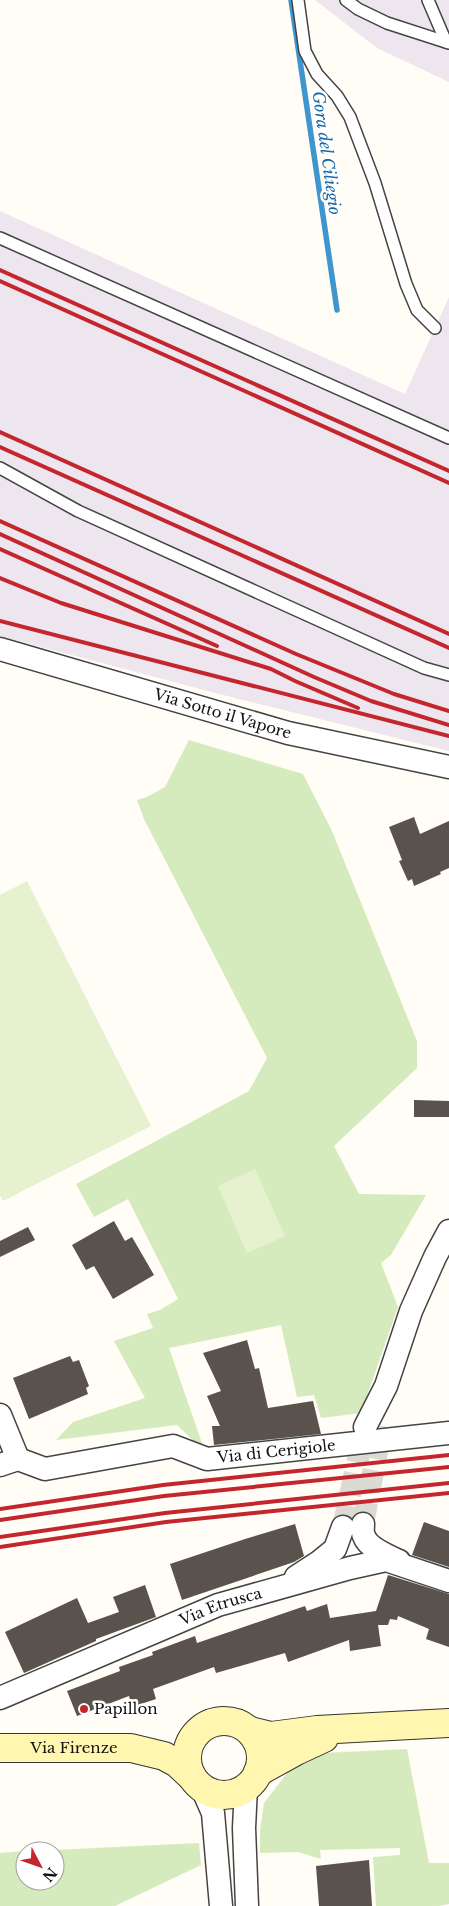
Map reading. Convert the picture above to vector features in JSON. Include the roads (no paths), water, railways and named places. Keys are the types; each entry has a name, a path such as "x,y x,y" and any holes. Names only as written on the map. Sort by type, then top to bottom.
{"main road":[{"name":"Via Firenze","path":"131,1748 152,1741 184,1737 219,1721 230,1721 250,1731 271,1736 317,1730 449,1723"},
{"path":"197,1783 188,1766 187,1753 191,1742 198,1732 208,1725"},
{"name":"Via Firenze","path":"5,1749 131,1748 164,1756 177,1763 197,1783 213,1794 225,1795 236,1793 252,1779 296,1750 346,1729"},
{"path":"250,1731 260,1750 261,1761 252,1779"}],"street":[{"name":"Via Sotto il Vapore","path":"0,649 288,733 449,767"},
{"path":"373,1427 412,1311 442,1260 449,1231"},
{"name":"Via di Cerigiole","path":"0,1415 9,1462 45,1469 173,1446 208,1459 449,1433"},
{"path":"266,1592 320,1562 334,1549 353,1526 368,1543 388,1556 449,1581"},
{"name":"Via Etrusca","path":"0,1698 218,1605 386,1560 449,1581"},
{"path":"247,1906 244,1828 252,1779"},
{"path":"197,1783 213,1813 221,1906"}],"lane":[{"path":"298,0 305,51 317,74 336,96 350,117 375,182 416,310 435,328"},
{"path":"346,0 358,9 387,23 447,42"},
{"path":"428,0 447,42"},
{"path":"0,238 449,438"},
{"path":"0,468 78,512 424,668 449,675"}],"waterway":[{"name":"Gora del Ciliegio","path":"291,0 337,310"}],"tunnel":[{"path":"363,1524 382,1426"},
{"path":"343,1527 365,1427"}],"railway":[{"path":"0,270 449,471"},
{"path":"0,281 449,483"},
{"path":"0,432 449,634"},
{"path":"0,447 449,648"},
{"path":"0,521 296,654 394,694 449,711"},
{"path":"0,534 314,677 371,701 449,725"},
{"path":"0,549 217,646"},
{"path":"0,578 61,603 271,669 358,708"},
{"path":"0,621 449,736"},
{"path":"0,1509 163,1485 449,1455"},
{"path":"0,1520 164,1496 449,1467"},
{"path":"0,1537 165,1513 449,1483"},
{"path":"0,1547 166,1522 449,1493"}],"place":[{"name":"Papillon","path":"84,1709"}]}
